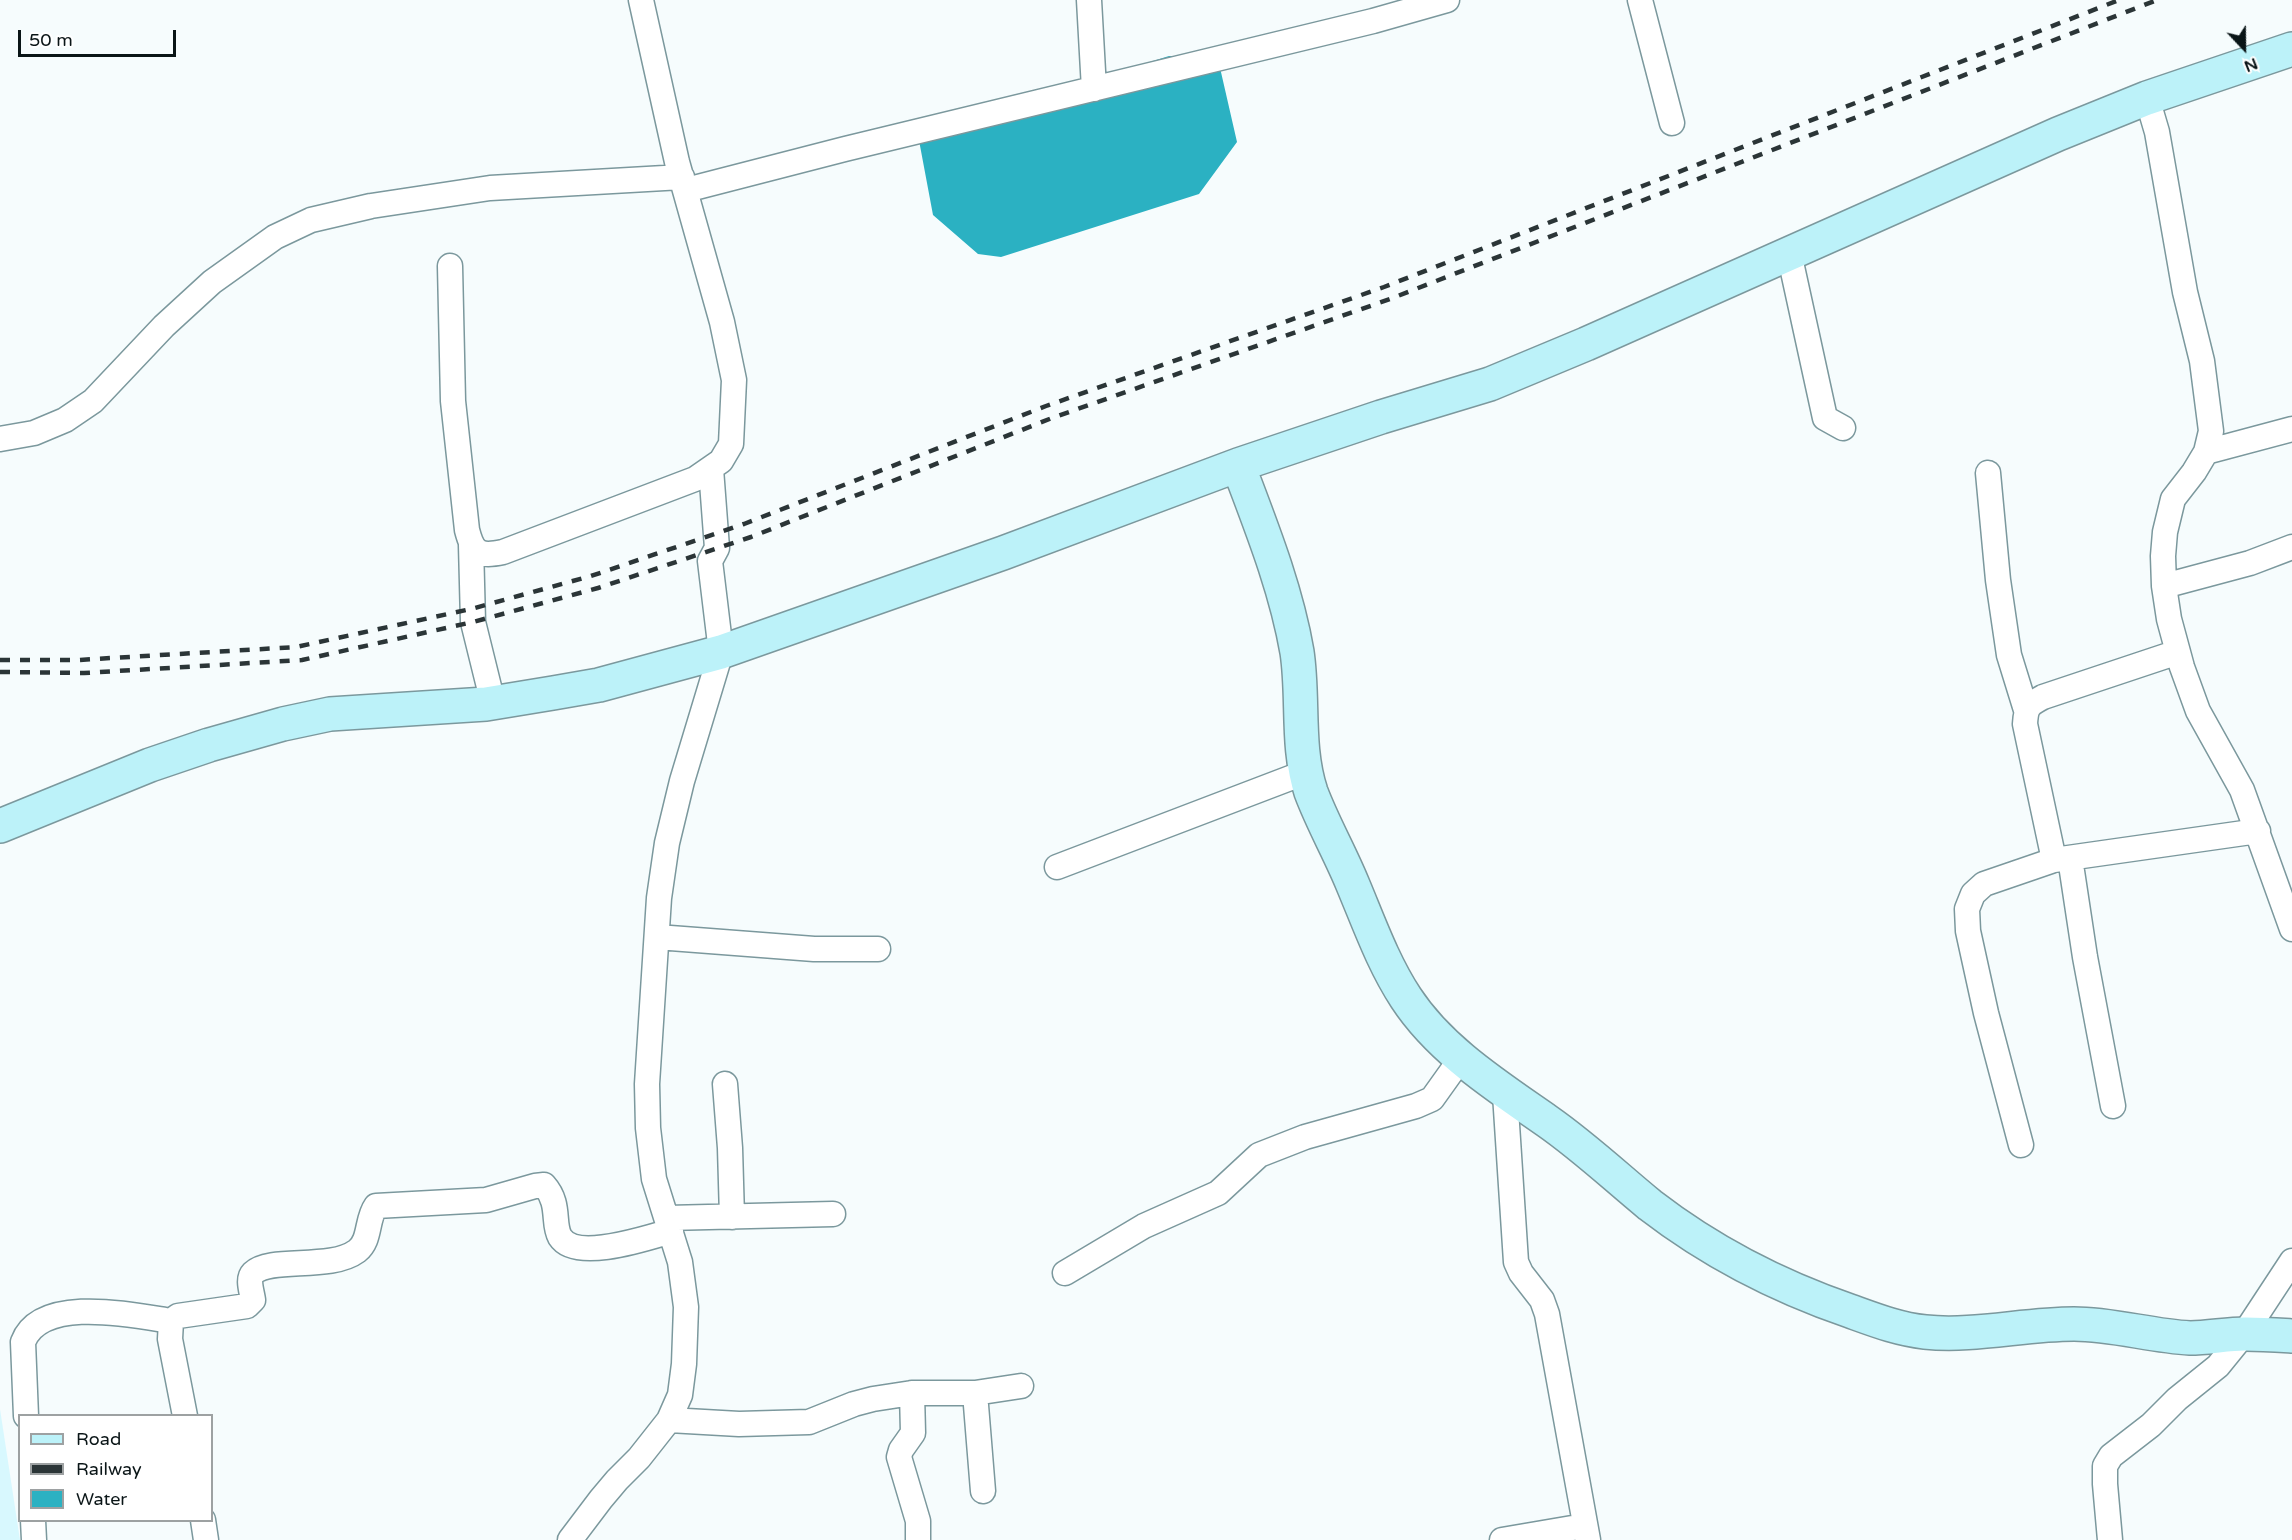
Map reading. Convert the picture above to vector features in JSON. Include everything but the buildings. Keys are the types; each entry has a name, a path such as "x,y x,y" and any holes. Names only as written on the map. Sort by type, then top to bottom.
{"street":[{"path":"471,545 479,553 489,555 503,552 695,479 721,461 731,444 734,380 722,322 684,184 641,0"},
{"path":"1089,0 1094,89"},
{"path":"0,439 34,433 65,420 93,401 164,326 212,282 275,237 311,220 371,206 490,188 684,184 1094,89 1373,21 1447,0"},
{"path":"1640,0 1672,123"},
{"path":"0,826 150,765 283,724 330,714 493,703 599,685 721,652 992,557 1238,465 1381,417 1490,384 1586,344 2058,134 2147,98 2292,48"},
{"path":"2147,98 2157,132 2185,292 2202,361 2211,431 2206,452 2173,499 2165,532 2164,586 2178,652 2198,711 2242,790 2292,929"},
{"path":"1788,253 1825,418 1844,428"},
{"path":"450,266 453,401 467,530 471,545 473,622 493,703"},
{"path":"2206,452 2292,429"},
{"path":"1238,465 1277,574 1297,652 1303,730 1302,754 1310,789 1328,834 1352,883 1371,932 1414,1008 1437,1035 1505,1094 1549,1122 1686,1231 1733,1261 1809,1298 1888,1325 1927,1332 1968,1332 2028,1325 2078,1324 2191,1338 2244,1334 2292,1336"},
{"path":"570,1540 601,1499 639,1458 669,1420 680,1395 687,1307 680,1262 654,1179 648,1128 647,1084 659,898 668,843 682,781 721,652 710,561 717,548 711,469"},
{"path":"1988,473 1998,580 2009,655 2026,710 2025,724 2062,859 2085,957 2113,1106"},
{"path":"2164,586 2250,563 2292,547"},
{"path":"2026,710 2043,696 2178,652"},
{"path":"1057,867 1306,772"},
{"path":"2021,1145 1968,931 1967,909 1973,894 1984,884 2062,859 2258,831"},
{"path":"657,938 814,949 878,949"},
{"path":"1065,1273 1144,1226 1218,1194 1259,1155 1305,1137 1416,1106 1432,1099 1462,1057"},
{"path":"725,1084 732,1217"},
{"path":"1502,1540 1586,1533 1547,1314 1542,1300 1521,1273 1516,1262 1505,1094"},
{"path":"26,1414 23,1342 26,1332 37,1322 52,1315 116,1312 171,1321 178,1316 247,1306 253,1300 250,1280 253,1273 263,1268 292,1263 330,1262 356,1251 365,1242 370,1214 376,1206 486,1200 544,1185 551,1193 556,1209 559,1236 568,1246 587,1249 640,1240 669,1224 732,1217 833,1214"},
{"path":"2110,1540 2105,1467 2111,1456 2151,1425 2177,1399 2218,1366 2244,1334 2292,1261"},
{"path":"171,1321 170,1339 185,1414"},
{"path":"669,1420 739,1424 809,1422 854,1404 912,1393 975,1393 1021,1386"},
{"path":"912,1393 913,1433 899,1457 918,1521 918,1540"},
{"path":"975,1393 982,1491"},
{"path":"33,1522 34,1540"},
{"path":"203,1522 206,1540"}],"shaded area":[{"path":"0,1409 20,1540 0,1540"}],"water":[{"path":"1169,56 1218,59 1237,142 1199,194 1001,257 978,254 933,215 915,119 1044,95"}],"railway":[{"path":"0,660 78,660 296,647 471,609 591,576 744,524 1046,406 1384,287 2119,0"},
{"path":"0,672 84,673 302,660 473,622 598,588 751,537 1052,418 1390,299 2157,0"}]}
